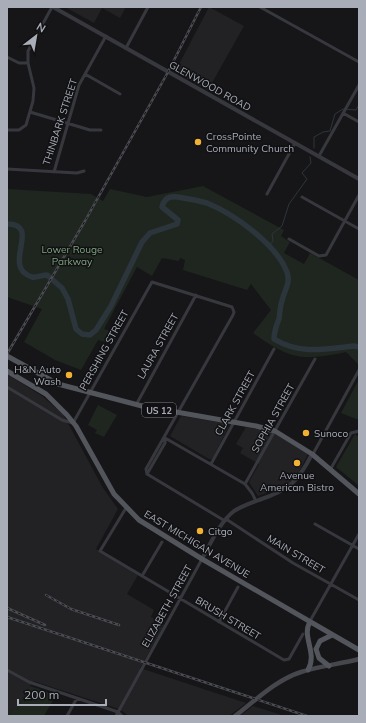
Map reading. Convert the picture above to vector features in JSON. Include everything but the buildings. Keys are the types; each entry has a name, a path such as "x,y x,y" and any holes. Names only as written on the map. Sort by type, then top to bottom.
{"main road":[{"name":"US 12","path":"7,356 46,379 136,405 178,414 263,427 275,431 312,454 359,494"},
{"name":"EAST MICHIGAN AVENUE","path":"7,371 46,394 57,403 73,423 110,488 126,508 148,526 359,650"},
{"path":"308,670 312,660 307,628 310,622"},
{"path":"329,666 319,658 316,649 320,640 332,635"},
{"path":"234,716 279,682 308,670 359,659"}],"street":[{"name":"GLENWOOD ROAD","path":"52,7 359,179"},
{"path":"7,130 19,130 24,128 30,112 34,88 28,62 30,48 52,7"},
{"path":"126,48 148,7"},
{"path":"260,7 359,62"},
{"name":"THINBARK STREET","path":"7,169 54,172 79,85 106,36"},
{"path":"7,57 19,63 28,62"},
{"path":"84,74 120,94"},
{"path":"319,156 359,85"},
{"path":"30,112 94,131 101,130"},
{"path":"343,113 359,122"},
{"path":"267,194 295,143"},
{"path":"54,172 77,173 84,171"},
{"path":"289,239 319,256 324,256 327,254 359,195"},
{"path":"302,197 359,229"},
{"name":"PERSHING STREET","path":"73,423 149,285 152,282 155,282 196,295"},
{"path":"196,295 229,306 234,309 233,315 165,438 245,484 252,493 256,502"},
{"name":"LAURA STREET","path":"136,405 196,295"},
{"name":"CLARK STREET","path":"211,464 274,349"},
{"name":"SOPHIA STREET","path":"245,484 314,360"},
{"name":"ELIZABETH STREET","path":"116,716 225,520 238,509 279,494 291,486 302,474 359,370"},
{"path":"7,387 62,420 73,423"},
{"path":"330,470 351,433 359,431"},
{"name":"MAIN STREET","path":"165,438 165,443 147,474 359,600"},
{"name":"BRUSH STREET","path":"126,508 100,551 219,622 287,660 303,634"},
{"path":"315,524 359,549"},
{"path":"310,622 359,534"},
{"path":"142,576 162,542"},
{"path":"219,622 238,587"},
{"path":"7,670 29,682 118,712 122,716"},
{"path":"68,716 77,698"}],"shaded area":[{"path":"65,7 126,7 120,18 102,8 94,23"},
{"path":"209,7 244,26 208,90 175,72"},
{"path":"7,374 42,396 63,414 103,488 118,509 96,549 138,575 127,594 154,610 151,617 164,625 140,668 246,703 229,716 128,716 116,708 33,681 17,710 13,708 9,716 7,716"},
{"path":"181,416 224,423 229,426 212,459 209,459 170,436"},
{"path":"246,427 267,431 278,435 308,454 298,474 287,485 258,496 249,482 259,464 240,453 243,448 236,444"},
{"path":"253,706 285,716 240,716"}],"green space":[{"name":"Lower Rouge Parkway","path":"203,186 284,230 281,236 290,242 284,253 304,264 310,253 359,280 359,365 346,352 318,357 307,357 297,356 277,349 253,333 271,310 251,284 247,290 183,270 185,260 180,258 179,261 162,258 152,276 137,267 104,329 118,334 112,344 98,340 81,370 55,360 24,342 42,309 7,297 7,189 91,194 103,201 110,189 147,197"},
{"path":"359,379 359,420 341,413"},
{"path":"98,405 117,415 104,437 95,433 97,430 88,425"},
{"path":"355,434 359,437 358,485 336,467"},
{"path":"30,686 56,695 44,716 9,716 13,708 17,710"}],"waterway":[{"path":"314,148 314,137 323,132 330,131 335,114 343,109 356,110 359,105"},
{"path":"269,246 273,241 272,234 282,226 289,204 307,179 302,173 311,163 310,157"},
{"path":"7,224 17,226 22,231 20,264 23,272 32,277 47,275 62,288 68,299 76,329 82,334 90,335 96,330 111,306 142,242 150,233 177,224 178,220 162,207 165,200 170,197 176,197 207,203 229,214 253,231 282,261 287,272 288,284 281,303 274,339 294,347 313,350 354,346 359,347"}],"railway":[{"path":"7,354 85,221 168,72 201,7"},
{"path":"46,595 71,609 119,625"},
{"path":"7,608 45,625"},
{"path":"7,617 307,716"}],"place":[{"name":"CrossPointe Community Church","path":"198,142"},
{"name":"H&N Auto Wash","path":"69,375"},
{"name":"Sunoco","path":"306,433"},
{"name":"Avenue American Bistro","path":"297,463"},
{"name":"Citgo","path":"200,531"}]}
